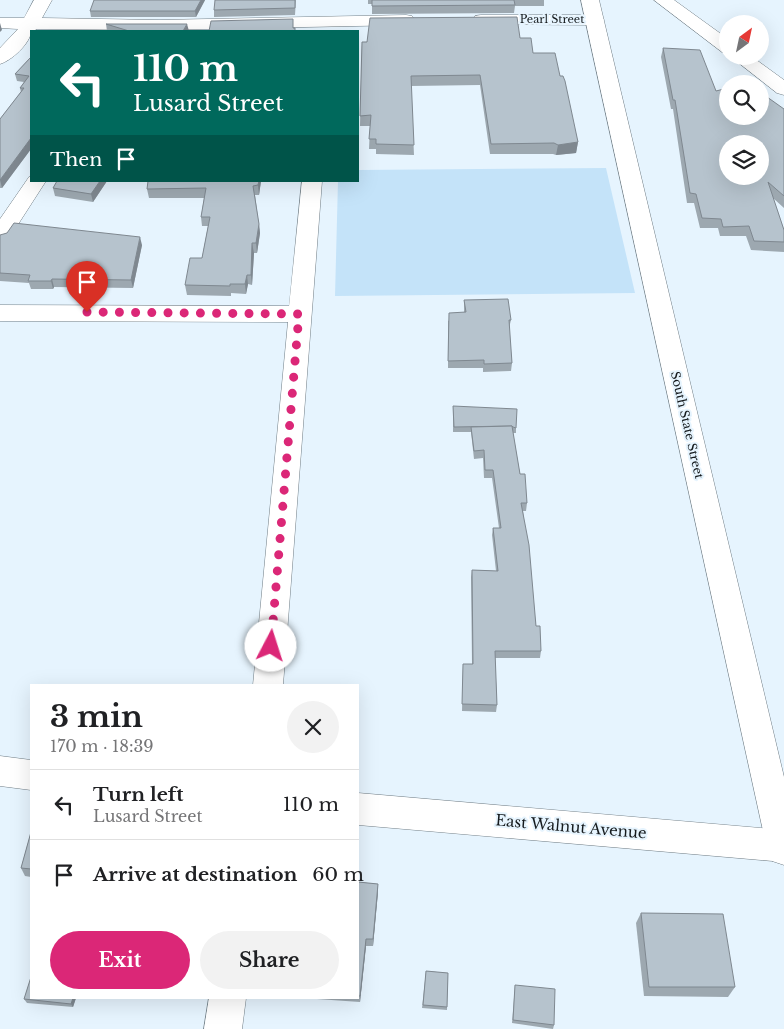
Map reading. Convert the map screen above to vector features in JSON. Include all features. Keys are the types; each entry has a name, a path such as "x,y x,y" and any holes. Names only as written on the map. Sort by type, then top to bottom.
{"street":[{"path":"0,58 23,36 43,0"},
{"path":"663,0 719,41"},
{"name":"Pearl Street","path":"466,20 592,10"},
{"name":"South State Street","path":"592,10 784,847"},
{"path":"0,23 156,28 327,20 427,20"},
{"path":"751,65 784,89"},
{"path":"0,235 35,182"},
{"path":"268,684 312,182"},
{"path":"0,313 299,314"},
{"path":"0,771 30,775"},
{"name":"East Walnut Avenue","path":"359,809 784,847"},
{"path":"223,1029 228,999"}],"shaded area":[{"path":"606,168 635,293 335,296 338,182 359,182 359,170"}],"building":[{"path":"94,0 201,0 195,11 90,11"},
{"path":"215,0 295,0 295,8 214,10"},
{"path":"372,0 514,0 515,5 372,6"},
{"path":"517,17 520,38 531,38 533,53 555,53 560,76 563,76 565,81 578,142 558,145 554,143 491,144 480,75 411,76 414,145 376,144 376,139 369,139 371,115 360,116 362,42 367,42 370,18"},
{"path":"293,19 293,28 295,30 209,30 211,21"},
{"path":"106,24 187,24 184,30 126,30"},
{"path":"663,48 700,50 716,91 719,90 719,125 769,125 769,98 784,109 784,196 769,183 769,135 719,135 719,185 769,185 784,230 784,242 754,241 749,226 723,227 721,219 702,218 696,194 690,193 675,100 673,100"},
{"path":"30,58 30,139 0,180 0,119 24,88 20,88 29,76 15,74"},
{"path":"56,182 99,182 91,194 53,188"},
{"path":"148,182 259,182 258,185 253,186 259,224 256,243 252,243 251,275 247,275 245,284 230,284 230,286 185,285 190,258 202,258 210,217 201,217 206,188 147,189"},
{"path":"14,223 140,237 131,280 52,279 51,281 28,281 30,275 0,273 0,235 7,233"},
{"path":"508,299 511,320 509,320 512,363 484,364 484,360 448,361 449,313 466,312 464,300"},
{"path":"453,406 517,409 516,428 512,426 454,427"},
{"path":"512,426 520,474 525,474 527,503 521,503 529,545 536,626 540,626 541,651 495,651 497,705 462,704 463,664 473,664 472,570 498,571 493,528 501,528 493,470 485,470 484,450 474,451 471,427"},
{"path":"30,836 30,869 21,868"},
{"path":"359,882 378,884 373,939 366,939 360,996"},
{"path":"641,913 723,914 735,987 649,987"},
{"path":"426,971 448,973 447,1007 423,1005"},
{"path":"30,980 30,999 73,999 71,1004 24,999"},
{"path":"515,985 555,989 554,1025 513,1020"}],"route":[{"path":"87,312 273,316 299,314 271,646"}]}
